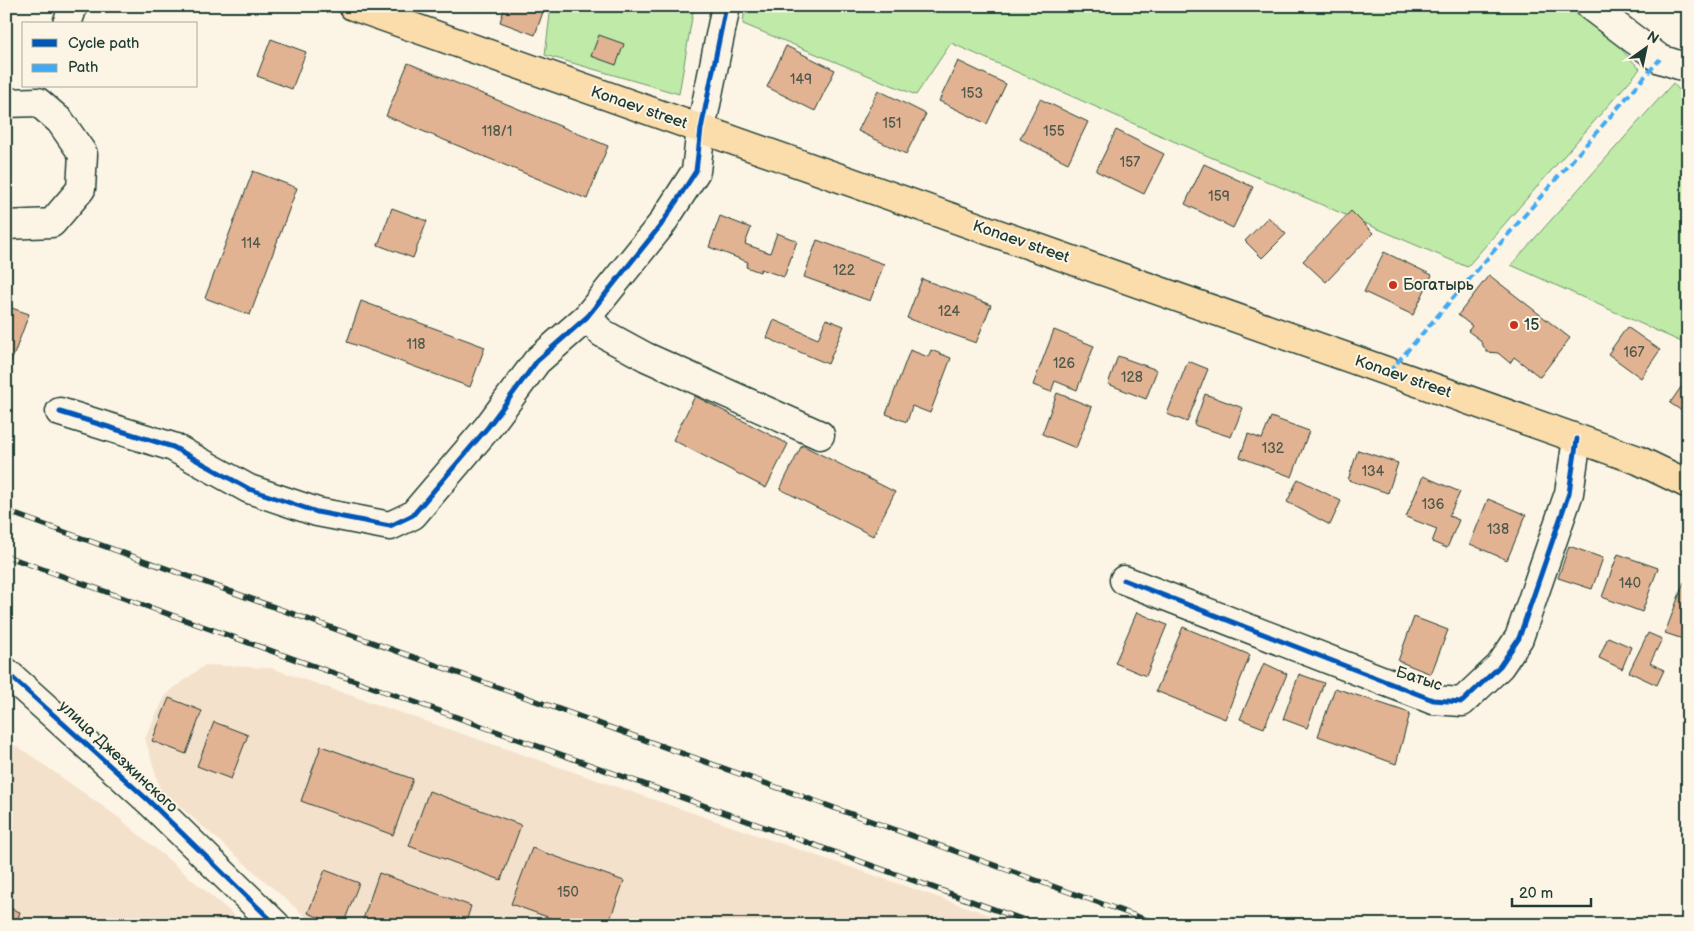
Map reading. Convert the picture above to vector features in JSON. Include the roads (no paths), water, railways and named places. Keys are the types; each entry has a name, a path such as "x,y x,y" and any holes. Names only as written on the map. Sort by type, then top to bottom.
{"main road":[{"name":"Konaev street","path":"352,6 1638,460 1688,484"}],"street":[{"path":"68,22 73,6"},
{"path":"60,412 173,448 249,489 317,512 390,526 413,515 488,426 537,361 587,317 661,225 696,171 702,129 726,6"},
{"path":"1590,6 1660,60 1688,68"},
{"path":"6,103 41,94 83,154 81,188 52,223 6,225"},
{"path":"587,317 602,333 646,357 820,435"},
{"name":"Батыс","path":"1124,580 1433,700 1462,702 1500,666 1519,638 1569,493 1577,439"},
{"name":"улица Джезжинского","path":"6,672 149,802 276,925"}],"railway":[{"path":"6,511 1161,925"},
{"path":"6,556 1038,925"}],"place":[{"name":"Богатырь","path":"1393,285"},
{"name":"15","path":"1514,325"}]}
